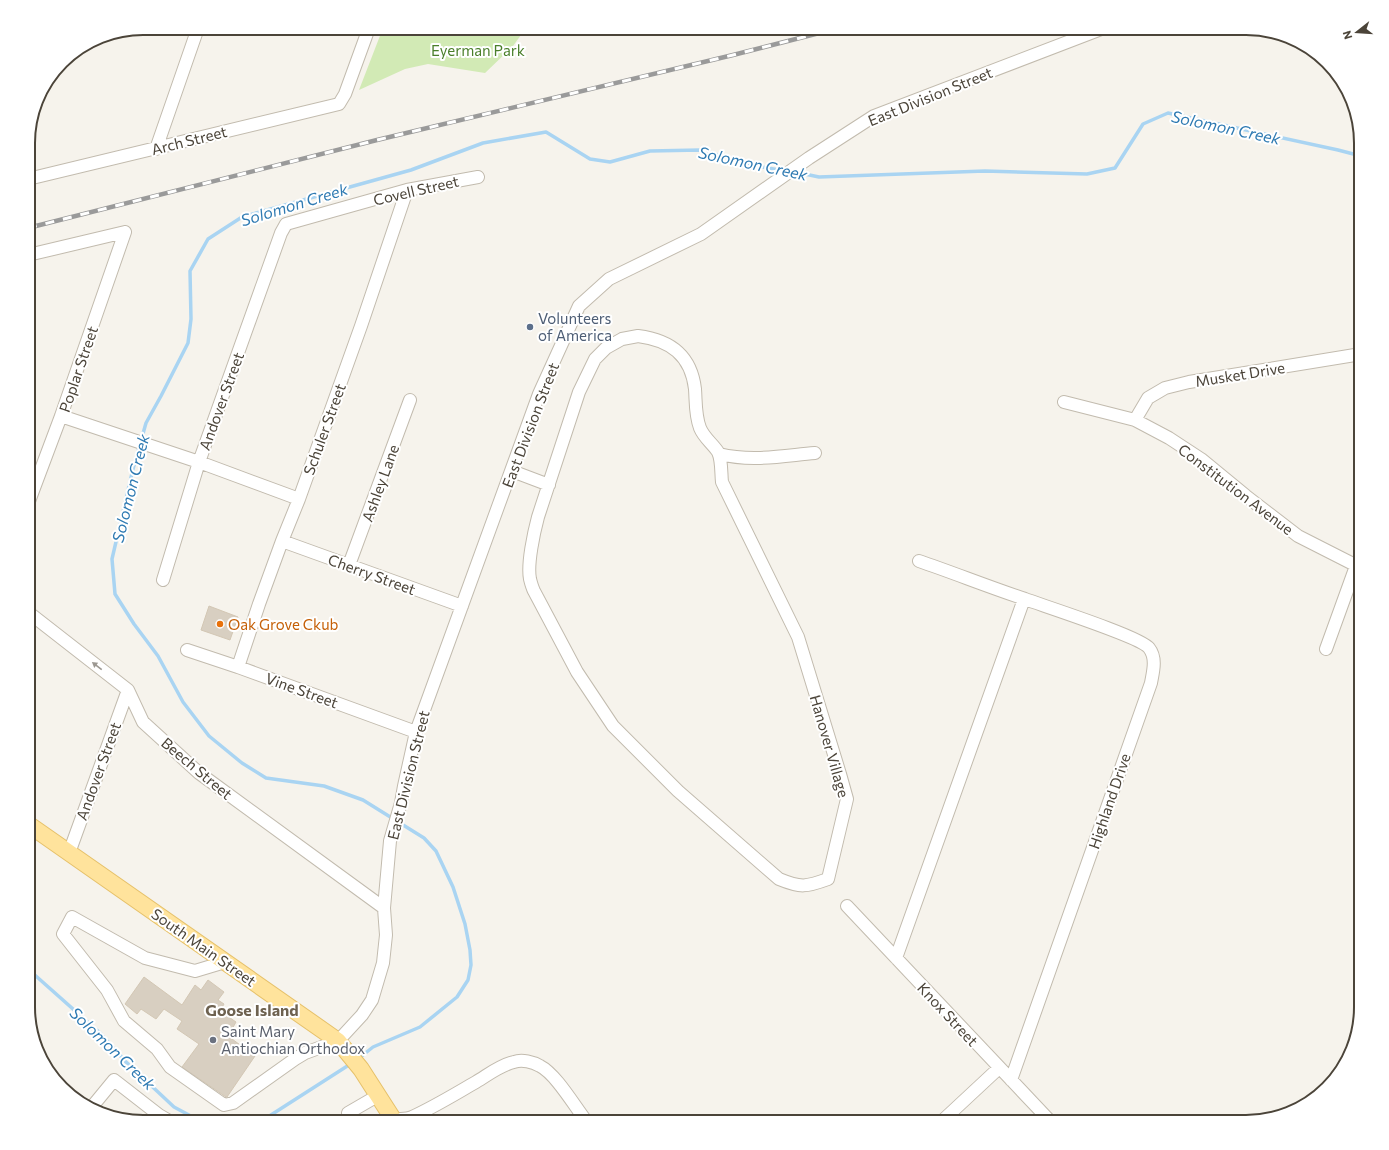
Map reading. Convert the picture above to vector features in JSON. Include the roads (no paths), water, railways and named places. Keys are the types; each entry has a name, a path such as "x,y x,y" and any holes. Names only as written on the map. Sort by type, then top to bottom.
{"main road":[{"name":"South Main Street","path":"35,829 338,1041 361,1069 379,1095 389,1115"}],"street":[{"path":"156,149 196,35"},
{"name":"Arch Street","path":"35,178 339,104 345,94 366,35"},
{"name":"East Division Street","path":"338,1041 362,1015 372,1000 384,963 386,935 384,908 390,841 401,803 416,732 539,394 579,306 609,279 701,234 809,158 874,116 1086,35"},
{"name":"Covell Street","path":"286,224 407,190 478,177"},
{"name":"Schuler Street","path":"238,667 259,604 362,326 407,190"},
{"name":"Andover Street","path":"163,580 199,462 281,233 286,224"},
{"name":"Poplar Street","path":"35,253 125,232 61,416 35,485"},
{"name":"Hanover Village","path":"638,336 653,338 669,345 681,355 690,371 694,387 696,414 700,429 719,454 722,482 798,637 847,799 828,879 808,886 792,885 779,879 678,791 613,726 577,672 534,591 530,578 534,536 538,517 579,392 595,359 606,348 622,340 638,336"},
{"name":"Musket Drive","path":"1135,420 1148,398 1165,388 1189,382 1354,355"},
{"name":"Ashley Lane","path":"349,565 410,400"},
{"name":"Constitution Avenue","path":"1064,402 1135,420 1169,438 1201,459 1298,536 1354,564"},
{"path":"61,416 199,462 299,499"},
{"path":"719,454 736,458 752,459 815,453"},
{"path":"512,471 549,485"},
{"name":"Cherry Street","path":"282,541 462,606"},
{"name":"Highland Drive","path":"919,561 1088,621 1139,641 1149,647 1153,656 1154,667 1151,683 1011,1080"},
{"path":"1326,649 1354,579"},
{"path":"896,958 1024,599"},
{"name":"Beech Street","path":"35,617 128,690 143,722 199,773 384,908"},
{"name":"Vine Street","path":"187,650 416,732"},
{"name":"Andover Street","path":"69,853 128,690"},
{"name":"Knox Street","path":"846,906 1044,1115"},
{"path":"225,962 195,971 145,958 72,917 63,934 107,990 124,1021 157,1049 170,1067 224,1104 233,1103 294,1059 338,1041"},
{"path":"416,1115 506,1064 516,1061 529,1062 540,1066 549,1072 582,1115"},
{"path":"949,1115 999,1068"},
{"path":"95,1104 114,1080 160,1115"},
{"path":"348,1113 379,1095"}],"waterway":[{"name":"Solomon Creek","path":"795,172 819,177 985,171 1087,174 1115,168 1143,124 1168,113 1354,154"},
{"name":"Solomon Creek","path":"358,1059 373,1047 420,1027 457,997 468,980 471,965 465,924 453,887 436,851 424,838 363,800 324,786 266,778 242,763 209,736 183,702 158,656 134,624 115,594 112,559 133,469 146,423 188,343 191,319 190,271 208,239 242,217 411,170 483,143 546,132 590,159 610,162 650,151 700,150 762,167 785,171"},
{"name":"Solomon Creek","path":"35,975 100,1033 126,1062 174,1107 189,1115"},
{"name":"Solomon Creek","path":"271,1115 352,1063"}],"railway":[{"path":"35,226 377,140 812,35"}],"place":[{"name":"Volunteers of America","path":"530,327"},
{"name":"Oak Grove Ckub","path":"220,624"},
{"name":"Saint Mary Antiochian Orthodox","path":"213,1040"}],"district":[{"name":"Goose Island","path":"252,1009"}],"park label":[{"name":"Eyerman Park","path":"478,50"}]}
